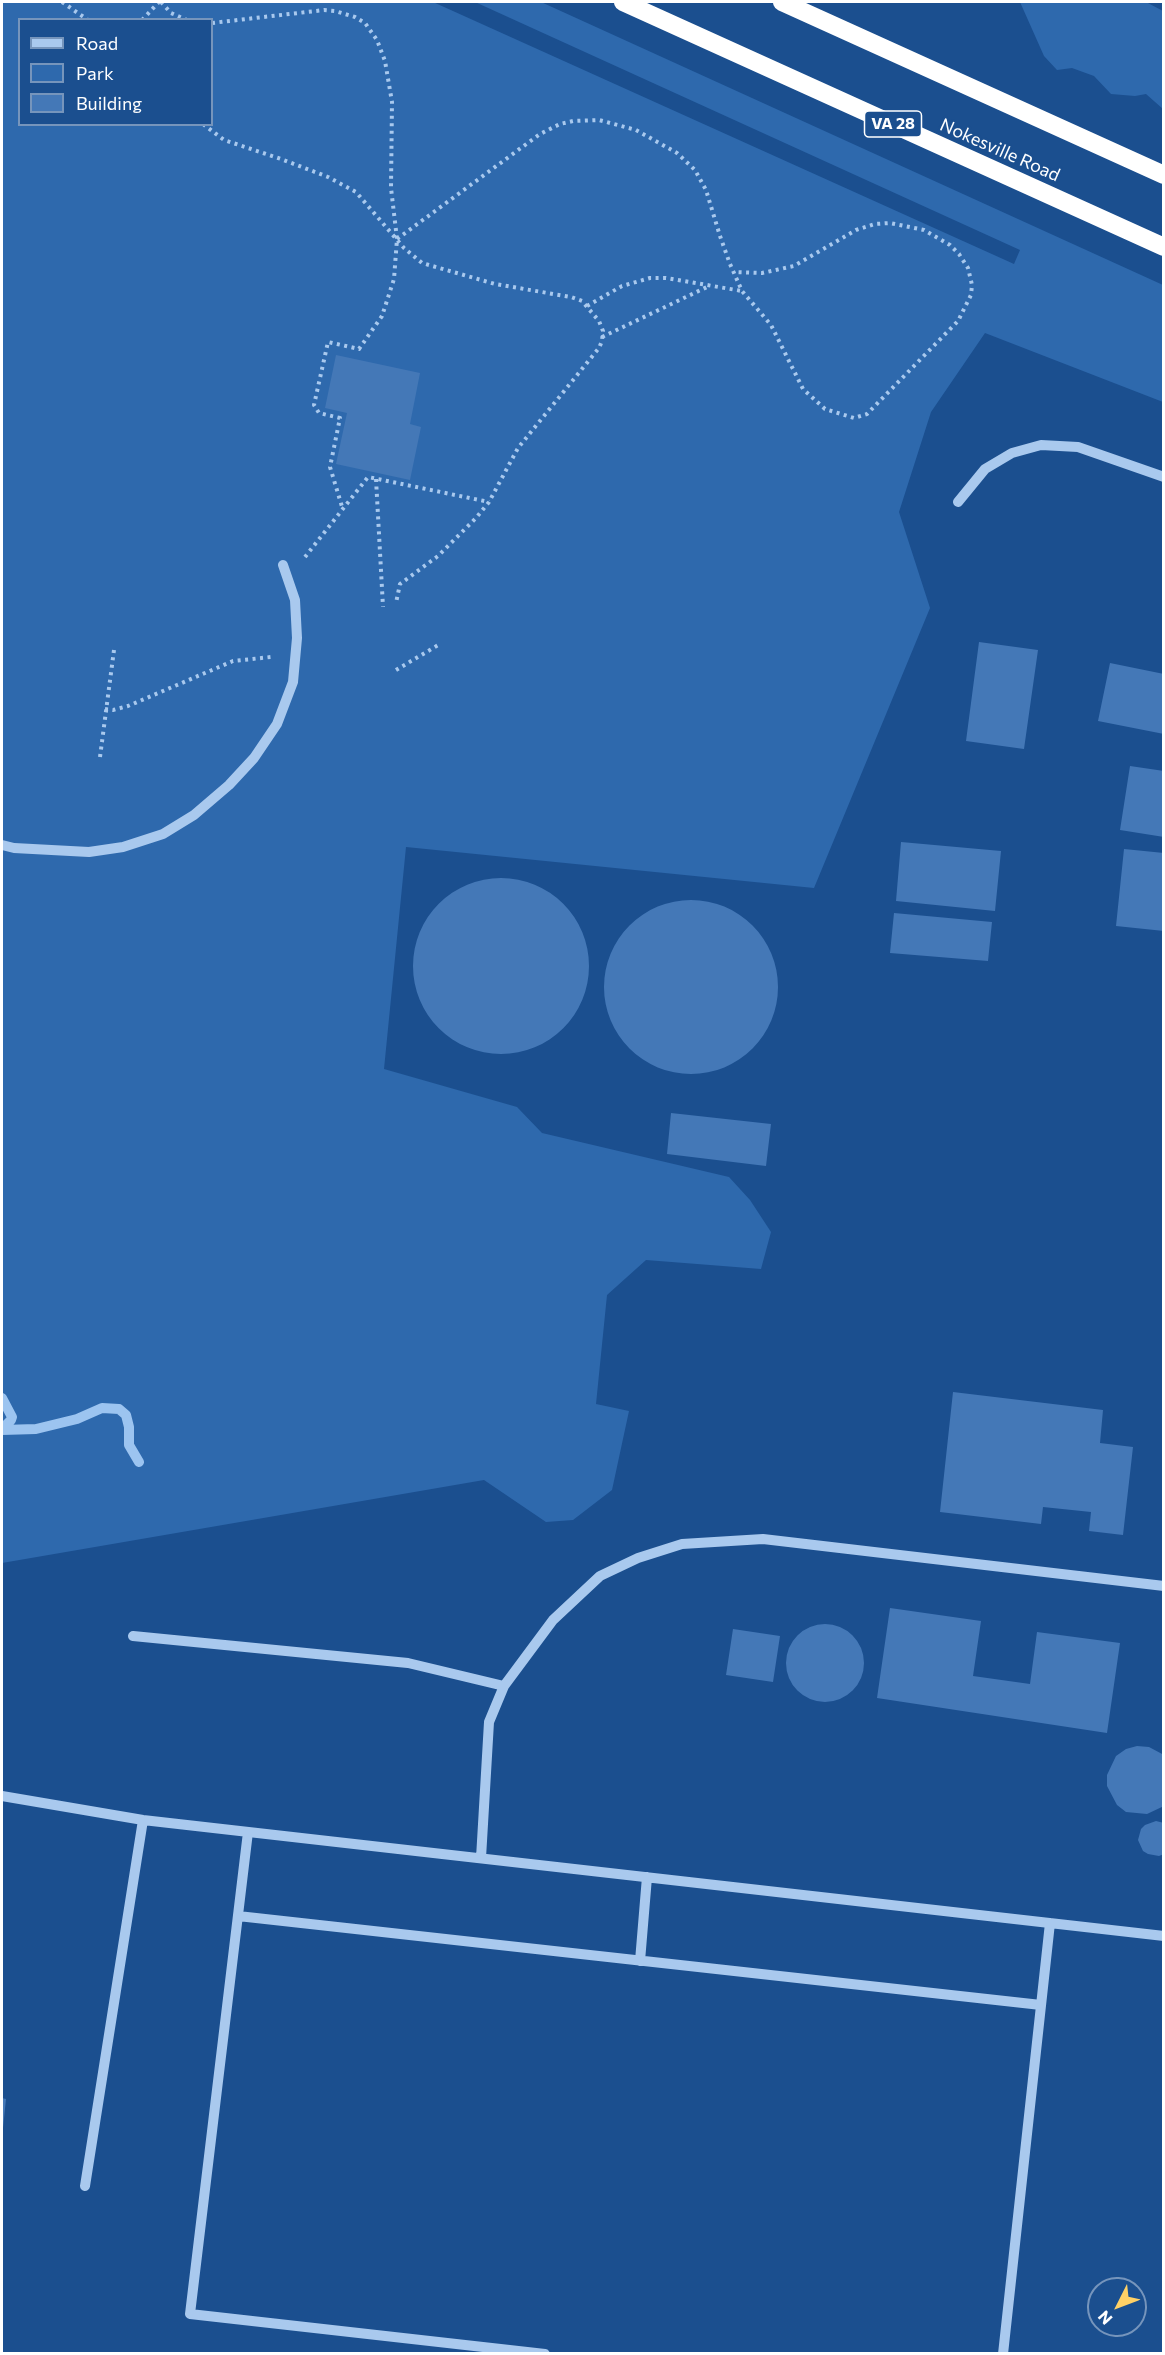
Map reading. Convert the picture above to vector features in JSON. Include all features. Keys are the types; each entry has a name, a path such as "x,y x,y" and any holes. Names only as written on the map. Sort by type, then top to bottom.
{"highway":[{"name":"Nokesville Road","path":"623,2 1164,247"},
{"path":"782,2 1164,175"}],"lane":[{"path":"957,502 985,469 1012,453 1041,445 1078,447 1164,477"},
{"path":"2,845 14,848 89,852 123,848 163,834 194,815 229,785 254,758 277,724 293,682 296,655 295,600 283,565"},
{"path":"481,1858 489,1722 504,1686 553,1620 600,1576 638,1558 682,1544 763,1539 1164,1586"},
{"path":"133,1636 408,1663 504,1686"},
{"path":"2,1796 143,1820 1164,1936"},
{"path":"85,2186 143,1820"},
{"path":"248,1832 190,2314 545,2354"},
{"path":"640,1960 647,1877"},
{"path":"238,1916 1041,2005"},
{"path":"1003,2354 1050,1923"}],"path":[{"path":"62,2 85,18"},
{"path":"144,18 160,2 171,13 183,18"},
{"path":"213,23 324,10 355,17 372,31 385,61 391,90 391,188 397,239 394,279 382,316 359,349 328,342 314,405 319,413 339,418 330,467 342,510"},
{"path":"397,239 540,134 560,124 599,120 636,130 677,153 695,170 706,190 720,236 734,272 742,291 771,325 799,383 808,395 825,409 854,418 867,414 874,408 958,321 967,306 972,285 964,260 950,245 924,230 890,223 875,224 856,230 795,266 762,273 734,272"},
{"path":"206,126 224,140 328,177 356,192 414,258 422,263 495,284 571,297 587,306 599,321 602,337 599,348 518,448 489,502 438,556 400,584 396,603"},
{"path":"587,306 622,286 650,278 666,278 742,291"},
{"path":"602,337 708,286"},
{"path":"288,579 368,477 489,502"},
{"path":"376,479 383,607"},
{"path":"396,670 440,644"},
{"path":"100,757 114,650"},
{"path":"106,709 128,706 233,661 296,655"}],"green space":[{"path":"2,2 433,2 1014,264 1020,250 475,2 541,2 1163,285 1163,402 985,333 931,412 899,512 930,608 814,888 406,847 384,1069 517,1107 542,1133 729,1177 750,1200 771,1232 761,1269 646,1260 607,1295 596,1404 629,1411 612,1490 573,1520 546,1522 484,1480 2,1563"},
{"path":"1020,2 1146,2 1163,11 1163,109 1146,94 1135,96 1111,94 1094,76 1072,68 1057,70 1044,56"}],"building":[{"path":"336,355 420,373 410,424 421,427 410,480 336,464 347,413 325,408"},
{"path":"979,642 1038,650 1024,749 966,741"},
{"path":"1110,663 1164,674 1164,734 1098,721"},
{"path":"1130,766 1164,771 1164,837 1120,830"},
{"path":"901,842 1001,851 995,911 896,901"},
{"path":"1124,849 1164,853 1164,931 1116,926"},
{"path":"501,878 518,879 535,884 563,904 583,932 588,949 588,983 583,1000 563,1028 535,1048 518,1053 501,1054 484,1053 467,1048 439,1028 419,1000 414,983 413,966 414,949 419,932 439,904 467,884 484,879"},
{"path":"691,900 724,906 753,925 772,954 778,987 772,1020 753,1049 724,1068 691,1074 658,1068 629,1049 610,1020 604,987 610,954 629,925 658,906"},
{"path":"894,913 992,922 988,961 890,953"},
{"path":"671,1113 771,1124 766,1166 667,1154"},
{"path":"953,1392 1103,1410 1100,1443 1133,1447 1123,1535 1089,1531 1091,1512 1043,1507 1041,1524 940,1512"},
{"path":"890,1608 981,1621 973,1676 1030,1684 1037,1632 1120,1643 1107,1733 877,1698"},
{"path":"817,1624 833,1624 847,1630 858,1641 864,1655 864,1671 858,1685 847,1696 833,1702 817,1702 803,1696 792,1685 786,1671 786,1655 792,1641 803,1630"},
{"path":"733,1629 780,1636 773,1682 726,1675"},
{"path":"1137,1746 1149,1747 1164,1755 1164,1806 1147,1814 1126,1812 1117,1805 1107,1786 1107,1775 1116,1756 1126,1749"},
{"path":"1156,1821 1164,1823 1164,1854 1159,1856 1143,1851 1138,1840 1141,1829"},
{"path":"2,2098 6,2099 3,2128 2,2128"}],"waterway":[{"path":"2,1398 12,1417 2,1429"},
{"path":"2,1430 36,1429 77,1419 102,1408 119,1409 126,1415 129,1445 139,1462"}]}
